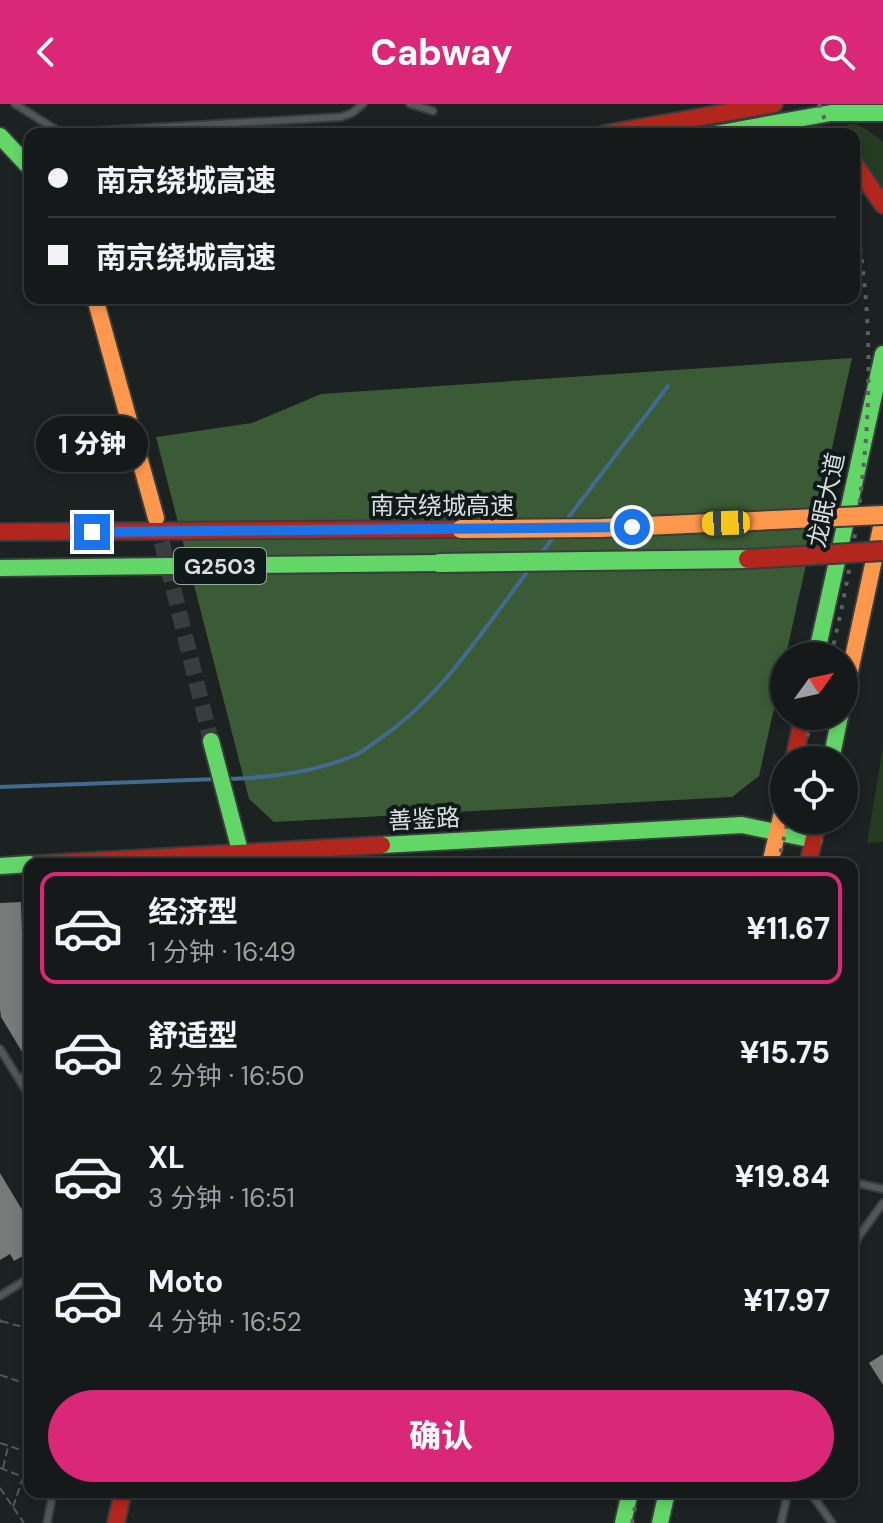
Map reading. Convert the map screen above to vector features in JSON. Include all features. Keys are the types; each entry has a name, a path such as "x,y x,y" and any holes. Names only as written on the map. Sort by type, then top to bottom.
{"main road":[{"path":"723,114 747,104"},
{"path":"640,128 774,104"},
{"path":"748,128 831,113 883,113"},
{"path":"0,136 24,162"},
{"path":"860,170 883,205"},
{"path":"97,304 156,518"},
{"name":"龙眠大道","path":"819,642 883,354"},
{"path":"856,642 883,517"},
{"name":"南京绕城高速","path":"0,532 601,528 883,517"},
{"name":"G2503","path":"0,568 751,559 883,551"},
{"path":"211,741 243,858"},
{"name":"善鉴路","path":"258,858 742,825 770,831"},
{"path":"771,858 777,834"},
{"name":"善鉴路","path":"782,834 814,840"},
{"path":"810,858 815,834"},
{"path":"0,866 24,864"},
{"path":"116,1523 122,1498"},
{"path":"623,1523 629,1498"},
{"path":"660,1523 666,1498"}],"lane":[{"path":"15,104 53,128"},
{"path":"148,128 341,117 363,104"},
{"path":"410,104 433,111"},
{"path":"0,1049 24,1087"},
{"path":"19,1079 24,1076"},
{"path":"858,1183 883,1189"},
{"path":"858,1238 883,1203"},
{"path":"0,1296 24,1281"},
{"path":"47,1523 52,1498"},
{"path":"781,1523 787,1498"},
{"path":"814,1498 832,1523"}],"path":[{"path":"0,1321 24,1327"},
{"path":"0,1375 24,1383"},
{"path":"0,1443 24,1453"},
{"path":"8,1446 2,1468 23,1476"},
{"path":"13,1507 24,1473"},
{"path":"0,1488 24,1523"}],"green space":[{"path":"849,124 863,127 883,142 883,190 860,163 860,128 845,128"},
{"path":"852,358 789,642 770,642 770,727 759,776 732,797 274,822 249,799 156,437 252,423 321,394"},
{"path":"883,747 883,842 867,843"}],"building":[{"path":"21,902 24,1055 1,1017 0,903"},
{"path":"0,1173 24,1213 24,1255 14,1261 10,1254 0,1260"},
{"path":"883,1354 883,1385 869,1363"}],"waterway":[{"path":"565,522 668,386"},
{"path":"541,554 555,535"},
{"path":"226,779 306,770 338,762 363,751 401,723 442,683 528,571"},
{"path":"0,787 217,779"}],"tunnel":[{"path":"156,519 211,741"}],"railway":[{"path":"819,104 828,128"},
{"path":"834,642 853,547 866,436 867,324 860,250"},
{"path":"805,746 809,730"},
{"path":"779,858 785,834"},
{"path":"632,1523 637,1498"}],"traffic: fast":[{"path":"748,128 831,113 883,113"},
{"path":"0,136 24,162"},
{"path":"819,642 883,354"},
{"path":"439,563 748,559"},
{"path":"0,568 439,563"},
{"path":"834,746 837,730"},
{"path":"211,741 242,858"},
{"path":"382,845 742,825 814,840"},
{"path":"0,866 24,864"},
{"path":"623,1523 629,1498"},
{"path":"660,1523 666,1498"}],"traffic: slow":[{"path":"97,304 156,518"},
{"path":"461,529 601,528 883,515"},
{"path":"856,642 883,518"},
{"path":"771,858 777,834"}],"traffic: jam":[{"path":"638,128 774,104"},
{"path":"860,172 883,205"},
{"path":"0,532 461,529"},
{"path":"748,559 883,551"},
{"path":"797,746 800,730"},
{"path":"809,858 815,834"},
{"path":"146,858 382,845"},
{"path":"116,1523 122,1498"}],"route":[{"path":"92,532 632,527"}]}
